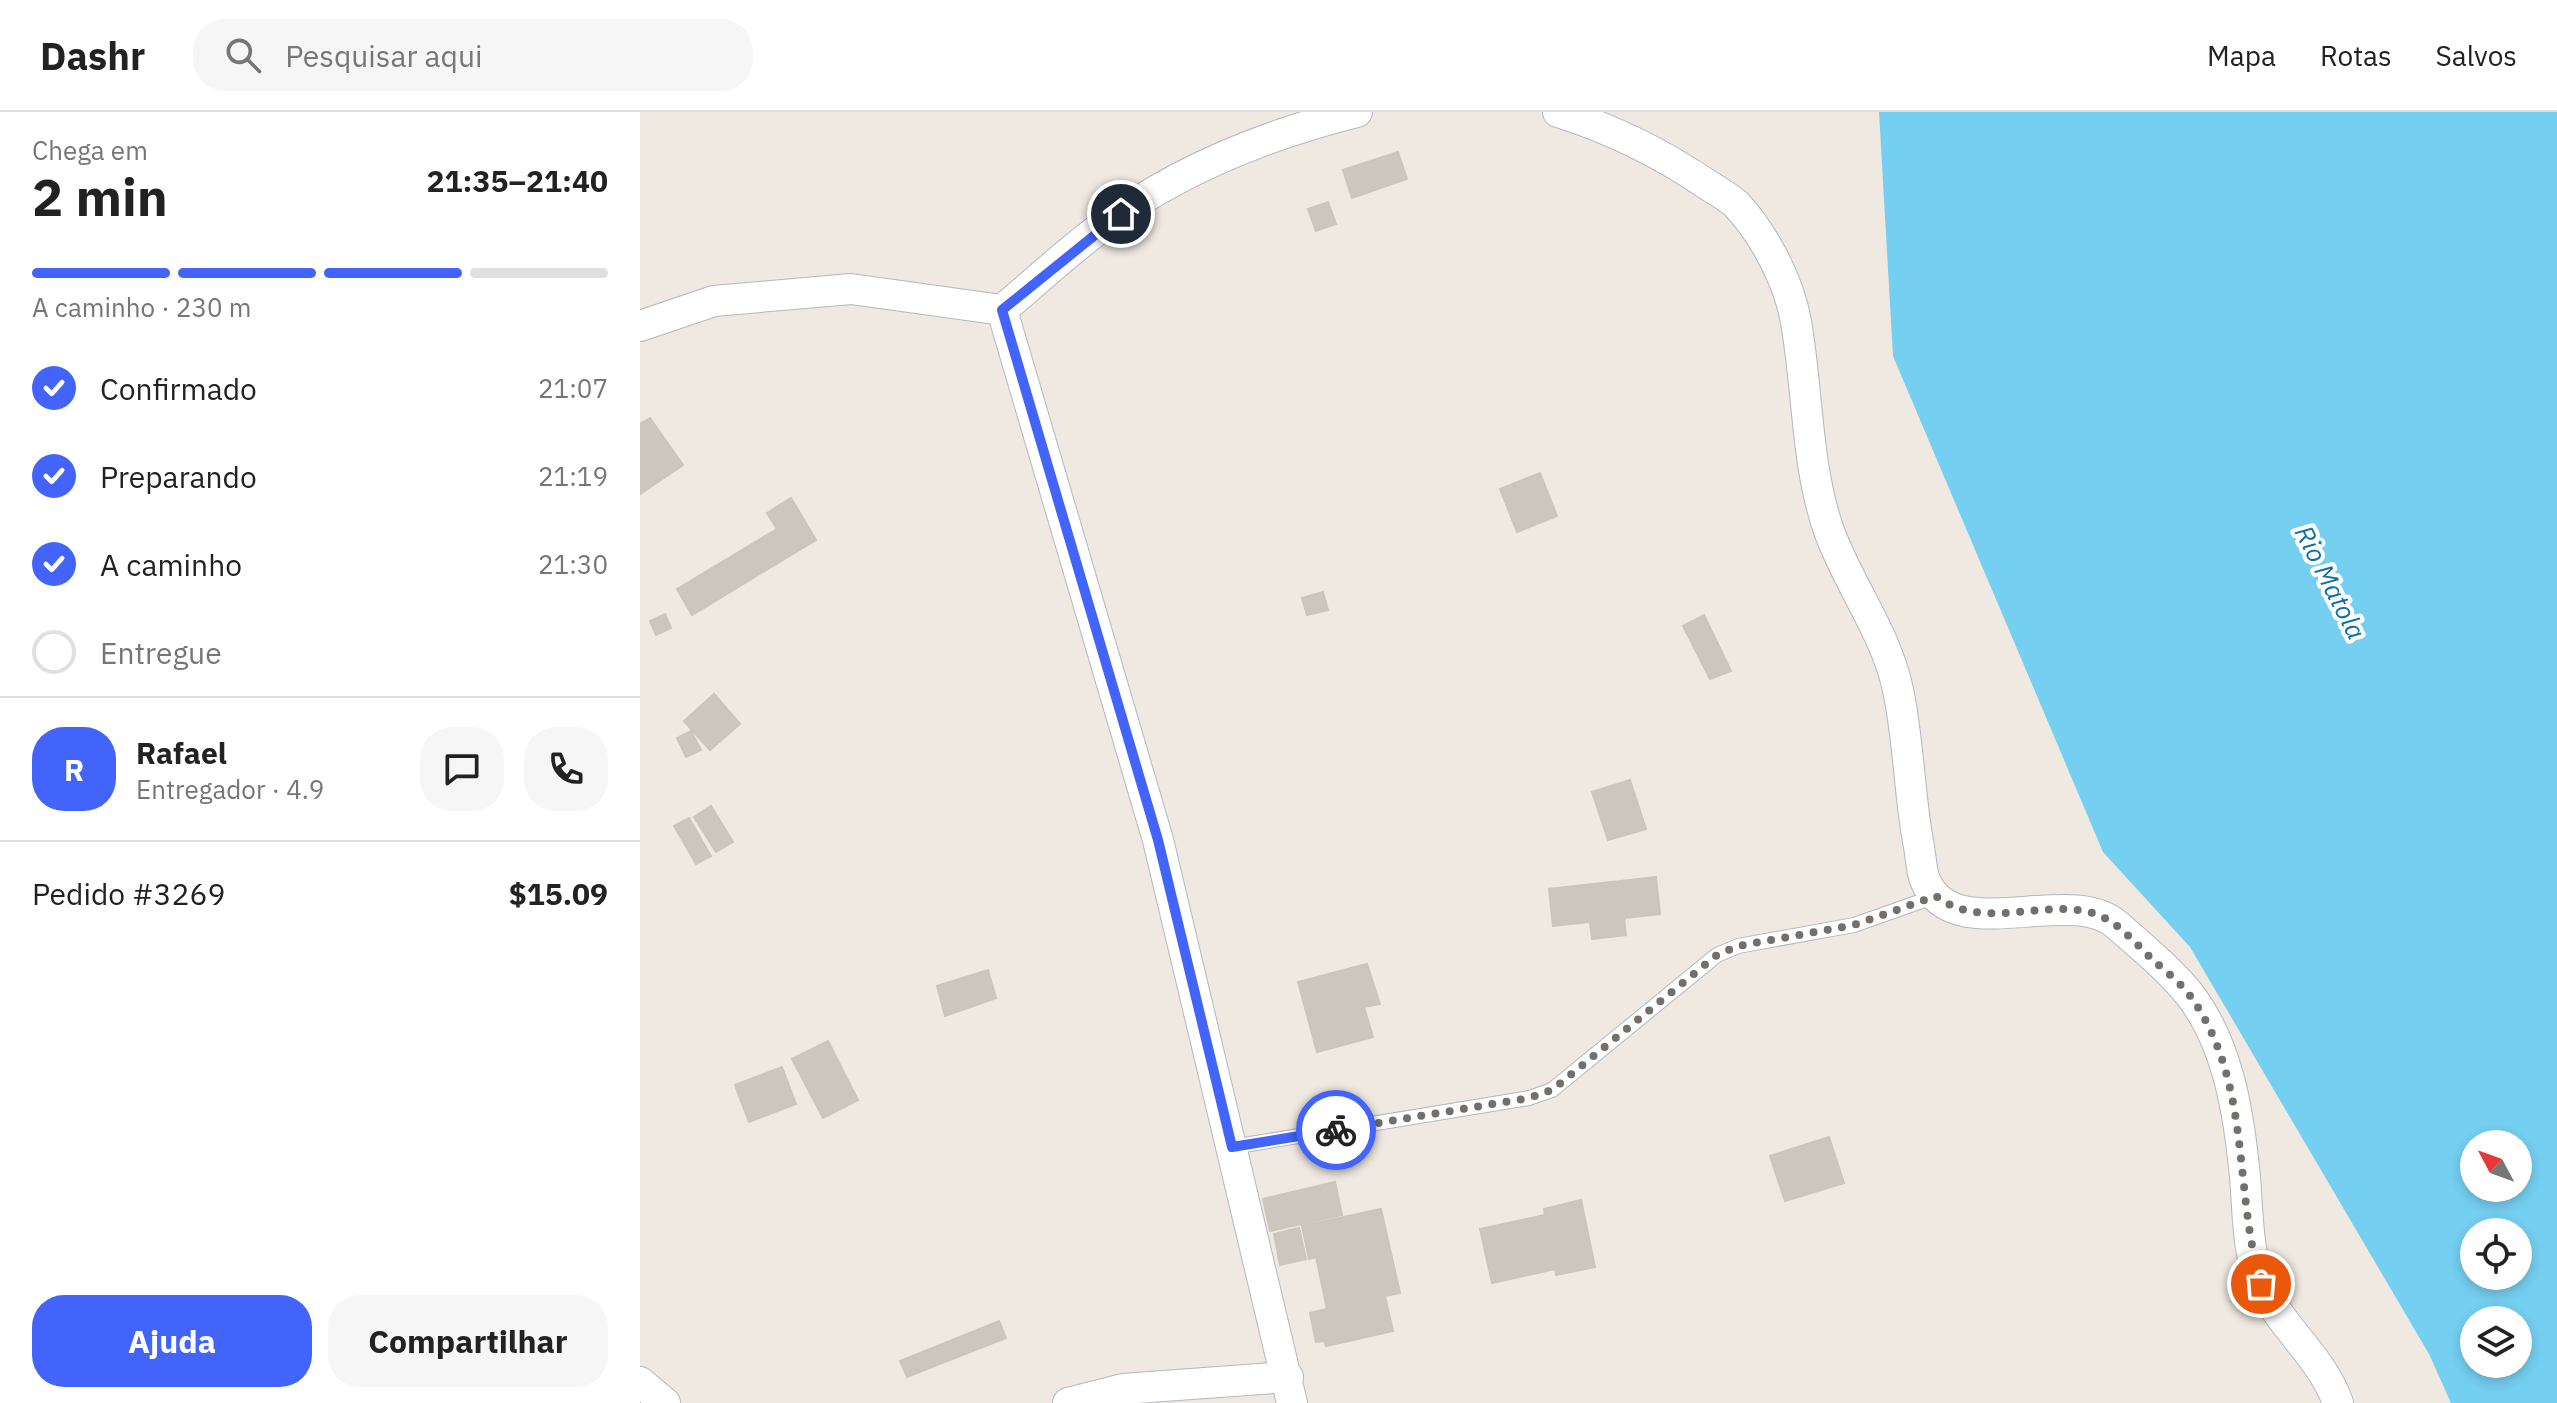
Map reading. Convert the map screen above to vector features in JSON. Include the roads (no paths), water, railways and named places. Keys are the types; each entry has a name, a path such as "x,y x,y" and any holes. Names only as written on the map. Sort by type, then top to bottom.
{"street":[{"path":"640,326 714,301 851,289 1002,310 1097,230 1169,184 1290,129 1357,112"},
{"path":"1558,112 1596,124 1668,158 1735,203 1778,267 1795,318 1816,474 1829,529 1887,656 1898,688 1911,809 1925,881 1936,896 1966,913 2065,910 2088,912 2113,921 2190,995 2213,1035 2228,1074 2242,1145 2251,1250 2261,1284 2281,1317 2314,1357 2338,1403"},
{"path":"1002,310 1158,840 1290,1390 1123,1389 1068,1403"},
{"path":"640,1382 665,1403"}],"lane":[{"path":"1232,1147 1529,1098 1552,1090 1717,955 1738,946 1854,925 1936,896"}],"water":[{"name":"Rio Matola","path":"1879,112 2557,112 2557,1403 2451,1403 2429,1354 2190,947 2103,852 1893,356"}]}
